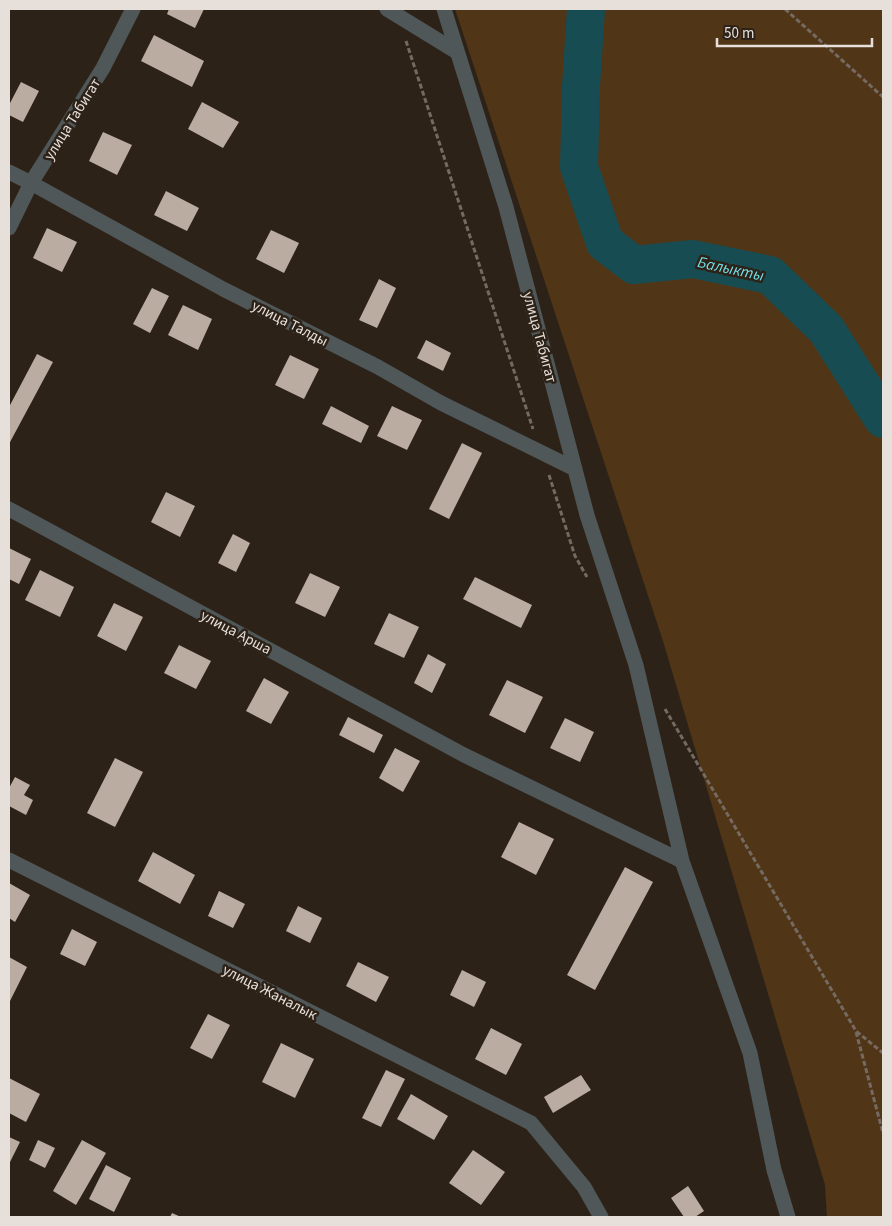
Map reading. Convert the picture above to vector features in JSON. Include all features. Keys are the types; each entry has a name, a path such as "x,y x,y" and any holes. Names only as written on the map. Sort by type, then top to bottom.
{"street":[{"name":"улица Табигат","path":"9,228 31,183 103,68 133,9"},
{"path":"387,9 457,52"},
{"name":"улица Табигат","path":"444,9 506,207 587,515 636,665 682,861 750,1053 774,1170 788,1217"},
{"name":"улица Талды","path":"9,172 223,290 378,367 442,403 575,469"},
{"name":"улица Арша","path":"9,509 464,755 682,861"},
{"name":"улица Жаналык","path":"9,860 530,1122 584,1187 601,1217"}],"path":[{"path":"785,9 883,97"},
{"path":"856,1031 883,1133"}],"shaded area":[{"path":"455,9 883,9 883,1217 827,1217 825,1185 663,641"}],"building":[{"path":"169,9 204,9 195,28 167,14"},
{"path":"154,35 204,61 192,87 141,61"},
{"path":"21,82 39,91 23,122 9,115 9,105"},
{"path":"202,102 239,122 223,148 188,129"},
{"path":"103,132 132,145 117,175 89,161"},
{"path":"166,191 199,208 187,231 154,215"},
{"path":"47,228 77,242 62,272 33,258"},
{"path":"271,230 299,243 284,273 256,259"},
{"path":"379,279 396,288 377,328 359,320"},
{"path":"152,288 169,296 150,333 133,324"},
{"path":"183,305 212,319 198,350 168,335"},
{"path":"426,340 451,353 443,371 417,358"},
{"path":"37,354 53,362 9,444 9,407"},
{"path":"290,355 319,369 304,399 275,385"},
{"path":"331,406 369,426 361,443 322,424"},
{"path":"392,406 422,420 407,450 377,436"},
{"path":"462,443 482,453 449,519 429,509"},
{"path":"166,492 195,506 180,537 151,522"},
{"path":"233,534 250,543 236,572 218,563"},
{"path":"9,548 31,559 19,584 9,579"},
{"path":"40,570 74,587 60,617 25,600"},
{"path":"310,573 340,587 325,617 295,603"},
{"path":"475,577 532,605 521,628 463,599"},
{"path":"114,603 143,617 126,651 97,636"},
{"path":"389,613 419,627 404,658 374,644"},
{"path":"179,645 211,661 196,689 164,673"},
{"path":"428,654 446,664 432,693 414,683"},
{"path":"264,678 289,692 271,724 246,711"},
{"path":"507,680 543,697 525,733 489,715"},
{"path":"348,717 383,735 374,753 339,735"},
{"path":"565,718 594,732 580,762 550,748"},
{"path":"395,748 420,761 403,792 379,778"},
{"path":"115,758 143,772 115,827 87,813"},
{"path":"15,777 30,785 24,795 33,800 26,815 9,806 9,788"},
{"path":"519,822 554,839 536,875 501,857"},
{"path":"153,852 195,875 180,904 138,881"},
{"path":"625,867 653,882 595,990 567,975"},
{"path":"9,883 30,895 15,922 9,918"},
{"path":"219,891 245,904 233,928 208,916"},
{"path":"298,906 322,918 310,943 286,931"},
{"path":"72,929 97,942 85,966 60,954"},
{"path":"9,957 27,967 9,1003"},
{"path":"358,962 389,977 376,1002 346,986"},
{"path":"462,970 486,982 474,1007 450,995"},
{"path":"208,1014 230,1025 212,1059 190,1048"},
{"path":"491,1028 522,1044 506,1075 475,1059"},
{"path":"281,1043 314,1059 295,1098 262,1082"},
{"path":"386,1070 405,1079 381,1127 362,1118"},
{"path":"581,1075 591,1090 553,1113 544,1097"},
{"path":"9,1078 40,1094 26,1122 9,1113"},
{"path":"411,1094 448,1116 434,1140 397,1119"},
{"path":"9,1137 20,1142 9,1164"},
{"path":"38,1140 55,1148 45,1168 29,1160"},
{"path":"82,1140 106,1153 76,1205 53,1191"},
{"path":"473,1150 505,1172 481,1205 449,1183"},
{"path":"106,1165 131,1178 114,1212 89,1199"},
{"path":"688,1186 704,1211 695,1217 684,1217 671,1198"},
{"path":"172,1213 181,1217 170,1217"}],"waterway":[{"name":"Балыкты","path":"586,9 581,86 579,167 605,243 634,265 693,259 770,275 826,329 883,419"}]}
